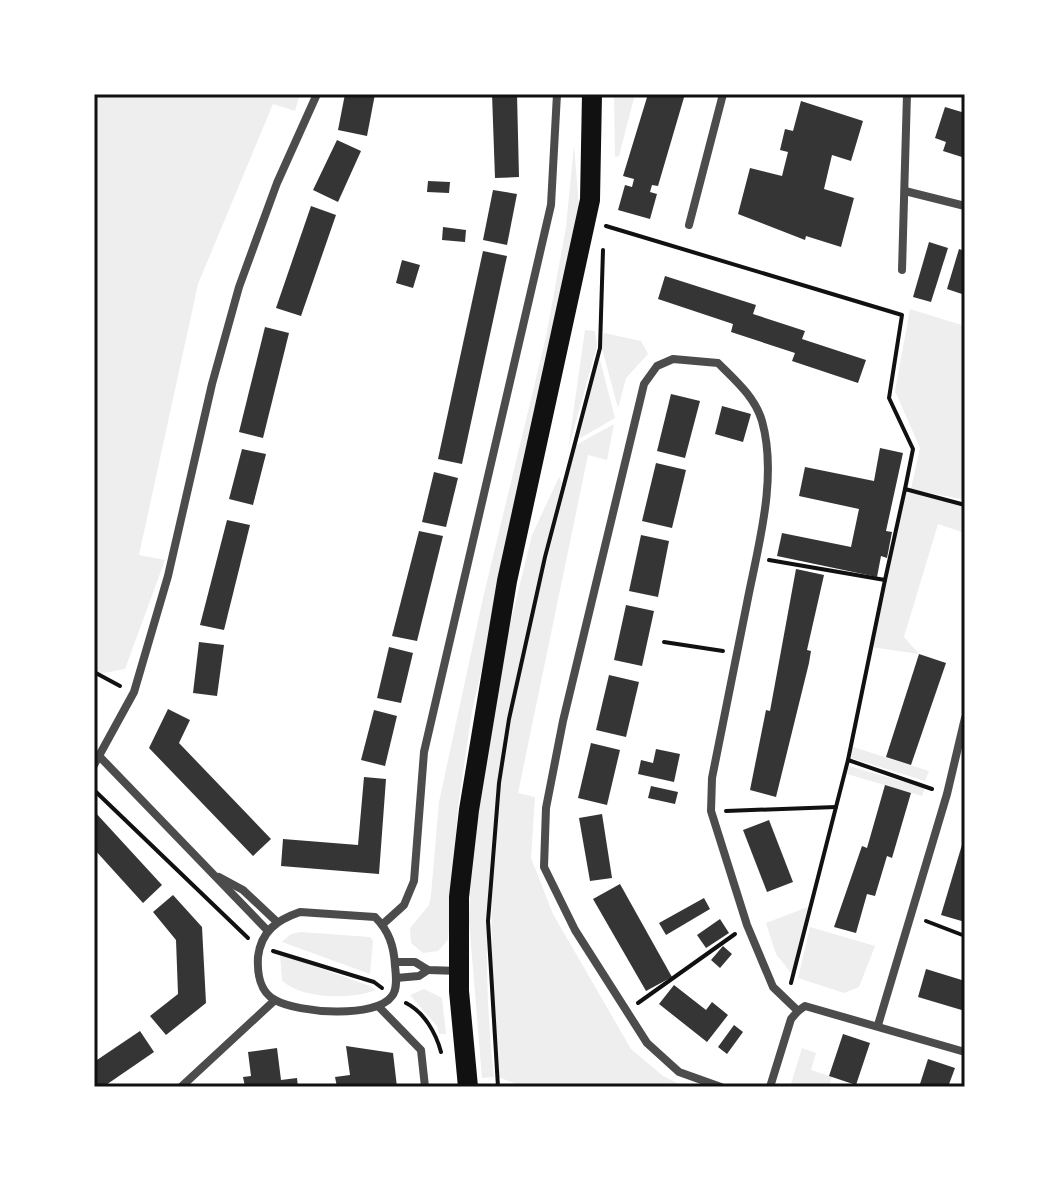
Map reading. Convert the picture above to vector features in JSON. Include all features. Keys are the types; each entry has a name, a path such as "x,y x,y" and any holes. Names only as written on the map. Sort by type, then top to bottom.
{"main road":[{"path":"468,1087 459,971 459,897 485,698 590,200 592,94"}],"street":[{"path":"267,930 233,899 215,874 97,761 134,692 168,576 212,384 239,287 277,183 317,94"},
{"path":"383,924 404,905 414,881 424,752 551,205 557,94"},
{"path":"689,225 723,94"},
{"path":"902,270 907,94"},
{"path":"905,191 965,206"},
{"path":"721,1087 679,1072 647,1043 575,930 544,867 546,808 563,721 644,384 657,366 673,359 718,363 750,395 761,418 769,458 756,558 712,778 711,811 747,925 773,987 798,1011"},
{"path":"878,1025 947,794 965,718"},
{"path":"215,874 243,890 277,922"},
{"path":"300,912 375,917 383,924 392,943 396,978 392,996 379,1007 318,1010 275,1000 260,982 257,966 259,947 267,930 277,922 300,912"},
{"path":"395,962 415,962 428,970 459,971"},
{"path":"396,978 419,976 428,970"},
{"path":"181,1087 275,1000"},
{"path":"770,1087 791,1019 805,1006 965,1052"},
{"path":"379,1007 421,1050 425,1087"}],"path":[{"path":"787,999 848,760 913,449"},
{"path":"905,489 965,505"},
{"path":"756,558 885,580"},
{"path":"664,642 737,654"},
{"path":"848,760 947,794"},
{"path":"711,811 836,807"},
{"path":"909,915 965,936"},
{"path":"624,1009 665,986 747,925"},
{"path":"486,1087 511,1087"}],"shaded area":[{"path":"94,94 300,94 295,111 273,104 198,284 139,555 165,560 125,669 94,675"},
{"path":"614,94 635,94 619,156 615,157"},
{"path":"574,145 579,206 559,337 472,711 458,807 448,940 438,951 423,953 411,943 410,928 429,905 439,802 483,598 546,337 566,227"},
{"path":"910,309 965,326 965,500 911,489 920,448 895,391"},
{"path":"585,330 595,331 597,346 568,450"},
{"path":"604,333 641,341 648,354 626,378 618,408 601,345"},
{"path":"599,356 615,418 579,439"},
{"path":"614,424 607,460 588,455 518,793 535,797 531,858 553,914 631,1049 663,1076 685,1087 524,1087 498,1077 493,998 493,879 504,760 537,602 576,445"},
{"path":"559,477 562,482 526,631 500,776 491,849 487,923 488,999 494,1077 482,1078 469,921 471,870 495,686 532,535"},
{"path":"905,489 965,505 965,533 938,524 904,637 919,654 871,647"},
{"path":"853,747 929,771 925,781 851,758"},
{"path":"849,766 925,788 922,796 847,774"},
{"path":"808,907 792,974 776,954 766,923"},
{"path":"810,927 875,946 859,987 844,993 798,978"},
{"path":"291,934 370,937 373,941 370,974 282,942"},
{"path":"280,954 375,990 340,996 301,991 282,980"},
{"path":"424,989 442,998 446,1034 439,1034 437,1026 410,995"},
{"path":"802,1048 816,1053 811,1070 832,1077 829,1087 790,1087"}],"building":[{"path":"345,94 375,94 367,136 338,130"},
{"path":"492,94 517,94 519,177 495,178"},
{"path":"648,94 685,94 658,186 652,185 650,192 657,194 650,219 618,210 625,185 632,187 634,179 623,176"},
{"path":"801,101 863,121 851,161 832,155 824,189 854,198 841,247 806,236 805,240 738,214 750,168 782,176 788,152 780,150 785,129 793,131"},
{"path":"945,107 965,113 965,158 943,151 946,142 935,138"},
{"path":"337,140 361,151 338,202 313,190"},
{"path":"428,181 450,182 449,193 427,192"},
{"path":"493,190 517,194 507,245 483,240"},
{"path":"311,206 336,215 301,316 276,308"},
{"path":"443,227 466,230 465,242 442,240"},
{"path":"929,242 948,248 931,302 913,297"},
{"path":"959,249 965,251 965,295 947,289"},
{"path":"483,251 507,256 462,464 438,459"},
{"path":"402,260 420,265 413,288 396,283"},
{"path":"665,276 756,305 753,314 805,331 802,339 866,360 858,383 792,361 795,353 731,332 733,324 658,299"},
{"path":"265,327 289,333 263,438 239,432"},
{"path":"671,394 700,401 685,458 657,451"},
{"path":"722,406 751,414 743,442 715,434"},
{"path":"880,448 903,453 886,531 892,532 887,558 881,556 877,577 777,556 782,533 851,547 859,509 799,496 805,467 874,481"},
{"path":"242,449 266,454 253,505 229,499"},
{"path":"656,463 686,470 672,528 642,521"},
{"path":"434,472 458,478 446,527 422,522"},
{"path":"227,520 250,525 224,630 200,625"},
{"path":"419,531 443,536 417,641 392,636"},
{"path":"641,535 669,541 658,597 629,591"},
{"path":"796,569 824,575 807,650 811,651 809,663 776,797 750,790 766,710 770,711"},
{"path":"626,605 654,611 642,666 614,660"},
{"path":"199,642 224,645 217,696 193,693"},
{"path":"389,647 413,653 401,703 377,698"},
{"path":"919,654 946,663 911,765 886,757"},
{"path":"609,675 639,682 626,737 596,730"},
{"path":"168,709 190,720 179,743 271,839 253,856 149,748"},
{"path":"374,710 397,716 385,766 361,760"},
{"path":"591,743 620,750 607,805 578,798"},
{"path":"656,749 680,754 674,782 638,774 641,760 653,763"},
{"path":"364,777 386,779 379,874 281,866 283,839 358,845"},
{"path":"885,785 911,793 892,858 887,856 875,896 867,894 856,933 834,927 862,846 867,848"},
{"path":"651,786 678,792 675,804 648,798"},
{"path":"94,811 162,885 143,903 94,849"},
{"path":"602,814 612,878 590,881 579,818"},
{"path":"769,820 793,882 767,892 743,830"},
{"path":"965,839 965,922 941,915"},
{"path":"620,884 672,977 646,991 593,899"},
{"path":"173,895 202,927 206,1003 166,1035 150,1016 178,994 176,940 153,912"},
{"path":"704,898 710,909 666,935 659,923"},
{"path":"720,919 729,933 706,948 697,935"},
{"path":"723,946 732,954 720,968 711,960"},
{"path":"926,969 965,981 965,1011 918,997"},
{"path":"674,985 706,1010 712,1002 728,1015 707,1042 659,1004"},
{"path":"734,1025 743,1032 727,1054 718,1047"},
{"path":"140,1031 154,1052 103,1087 94,1087 94,1062"},
{"path":"843,1034 870,1043 856,1085 829,1076"},
{"path":"346,1046 393,1053 397,1087 337,1087 335,1077 350,1075"},
{"path":"277,1048 281,1080 297,1078 298,1087 245,1087 243,1077 251,1076 248,1052"},
{"path":"928,1059 955,1068 948,1087 919,1087"}]}
